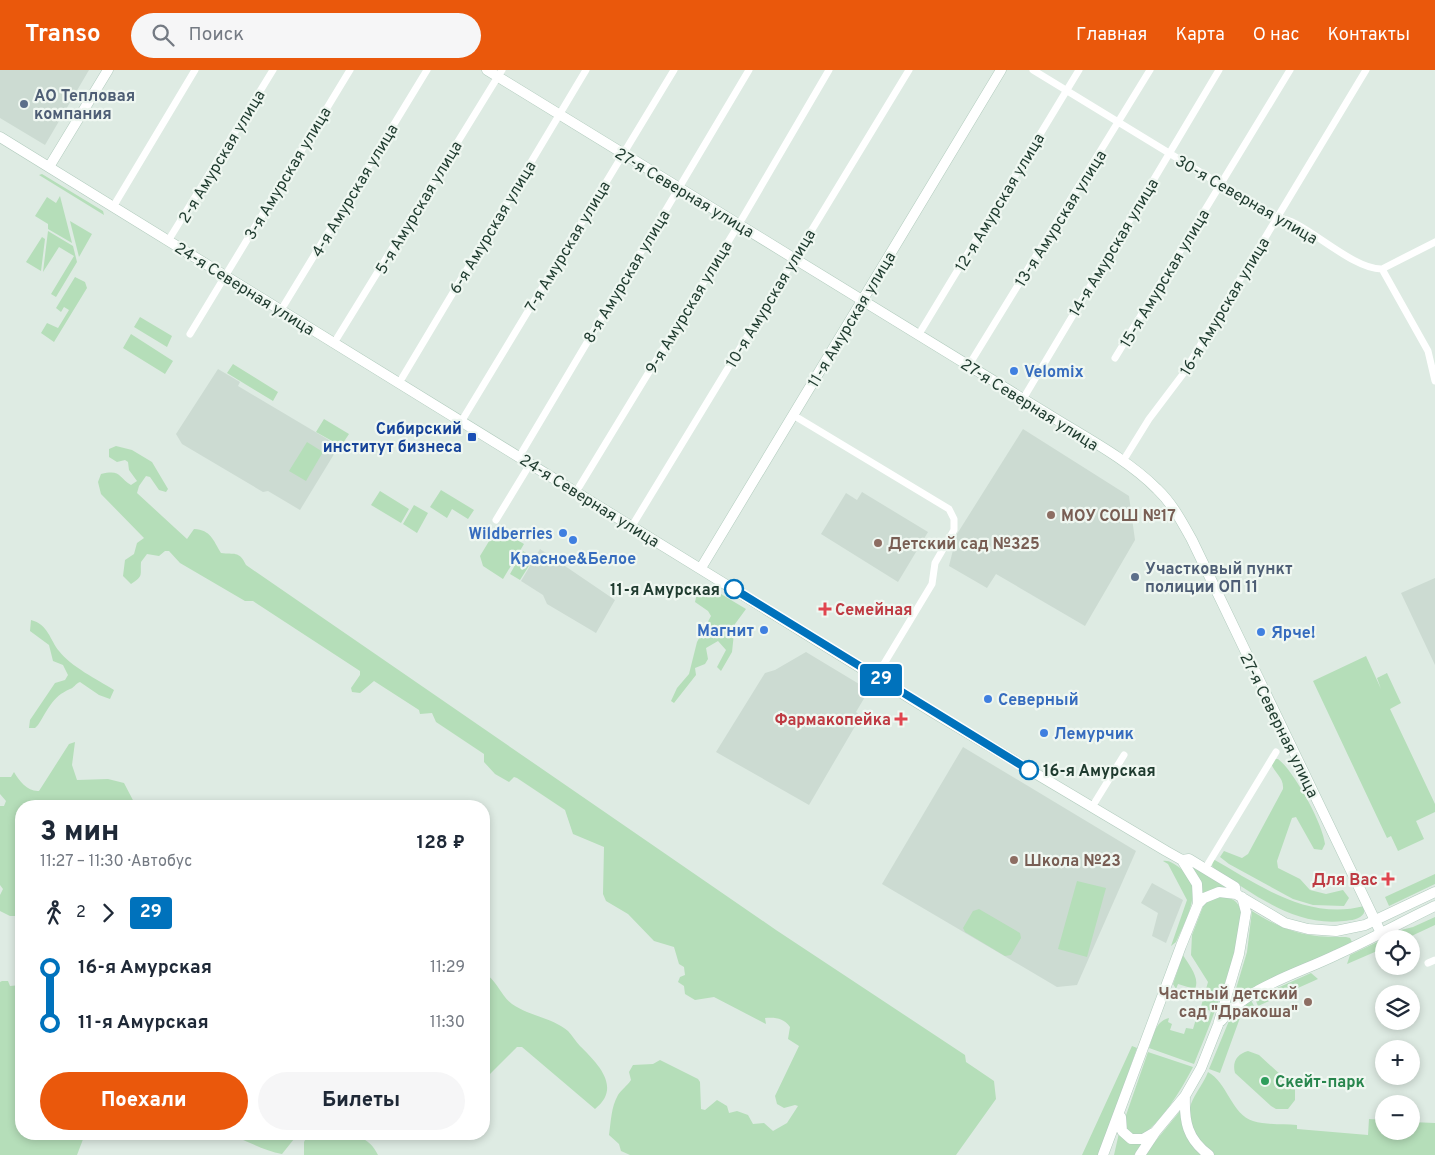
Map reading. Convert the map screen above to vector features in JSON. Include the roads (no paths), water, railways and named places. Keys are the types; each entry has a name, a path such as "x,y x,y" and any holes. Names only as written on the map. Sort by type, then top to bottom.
{"main road":[{"path":"49,167 108,70"},
{"name":"27-я Северная улица","path":"487,70 500,73 559,114 623,154 1123,461 1158,490 1173,507 1185,528 1380,930"},
{"name":"11-я Амурская улица","path":"701,568 1001,70"},
{"name":"24-я Северная улица","path":"0,137 876,677 1182,860 1197,884 1198,904"},
{"name":"24-я Северная улица","path":"1182,860 1190,860 1235,887 1239,896 1276,918 1308,930 1346,931 1375,920 1435,892"},
{"path":"1103,1155 1198,904 1214,893 1239,896 1246,912 1244,935 1218,1025 1197,1078 1140,1155"},
{"path":"1387,930 1435,906"},
{"path":"1218,1025 1232,1008 1250,995 1375,936"},
{"path":"1185,1096 1185,1124 1187,1130 1194,1142 1209,1155"},
{"path":"1121,1111 1121,1127 1127,1137 1138,1140 1156,1131"},
{"path":"1110,1137 1111,1155"}],"street":[{"path":"113,207 195,70"},
{"name":"2-я Амурская улица","path":"168,241 273,70"},
{"name":"3-я Амурская улица","path":"190,334 350,70"},
{"name":"4-я Амурская улица","path":"280,310 426,70"},
{"name":"6-я Амурская улица","path":"398,383 586,70"},
{"name":"7-я Амурская улица","path":"461,422 674,70"},
{"name":"8-я Амурская улица","path":"519,457 749,70"},
{"name":"9-я Амурская улица","path":"576,492 739,224 829,70"},
{"name":"10-я Амурская улица","path":"632,526 909,70"},
{"name":"30-я Северная улица","path":"1033,70 1277,219 1287,219 1337,252 1344,253 1373,270 1382,269"},
{"name":"12-я Амурская улица","path":"919,334 1079,70"},
{"name":"13-я Амурская улица","path":"969,365 1150,70"},
{"name":"14-я Амурская улица","path":"1023,399 1219,70"},
{"name":"15-я Амурская улица","path":"1115,358 1290,70"},
{"name":"16-я Амурская улица","path":"1123,461 1158,405 1183,374 1366,70"},
{"name":"5-я Амурская улица","path":"334,343 500,73"},
{"path":"1435,242 1382,269 1428,351 1435,381"},
{"path":"793,415 949,509 952,514 954,530 935,564 932,584 876,677"},
{"path":"496,520 530,464"},
{"path":"1205,869 1276,752"},
{"path":"1092,807 1124,755"}],"place":[{"name":"АО Тепловая компания","path":"24,104"},
{"name":"Velomix","path":"1014,371"},
{"name":"Сибирский институт бизнеса","path":"472,437"},
{"name":"МОУ СОШ №17","path":"1051,515"},
{"name":"Wildberries","path":"563,533"},
{"name":"Красное&Белое","path":"573,540"},
{"name":"Детский сад №325","path":"878,543"},
{"name":"Участковый пункт полиции ОП 11","path":"1135,577"},
{"name":"11-я Амурская","path":"734,589"},
{"name":"Семейная","path":"825,609"},
{"name":"Магнит","path":"764,630"},
{"name":"Ярче!","path":"1261,632"},
{"name":"Северный","path":"988,699"},
{"name":"Фармакопейка","path":"901,719"},
{"name":"Лемурчик","path":"1044,733"},
{"name":"16-я Амурская","path":"1029,770"},
{"name":"Школа №23","path":"1014,860"},
{"name":"Для Вас","path":"1388,879"},
{"name":"Частный детский сад \"Дракоша\"","path":"1308,1002"},
{"name":"Скейт-парк","path":"1265,1081"}]}
